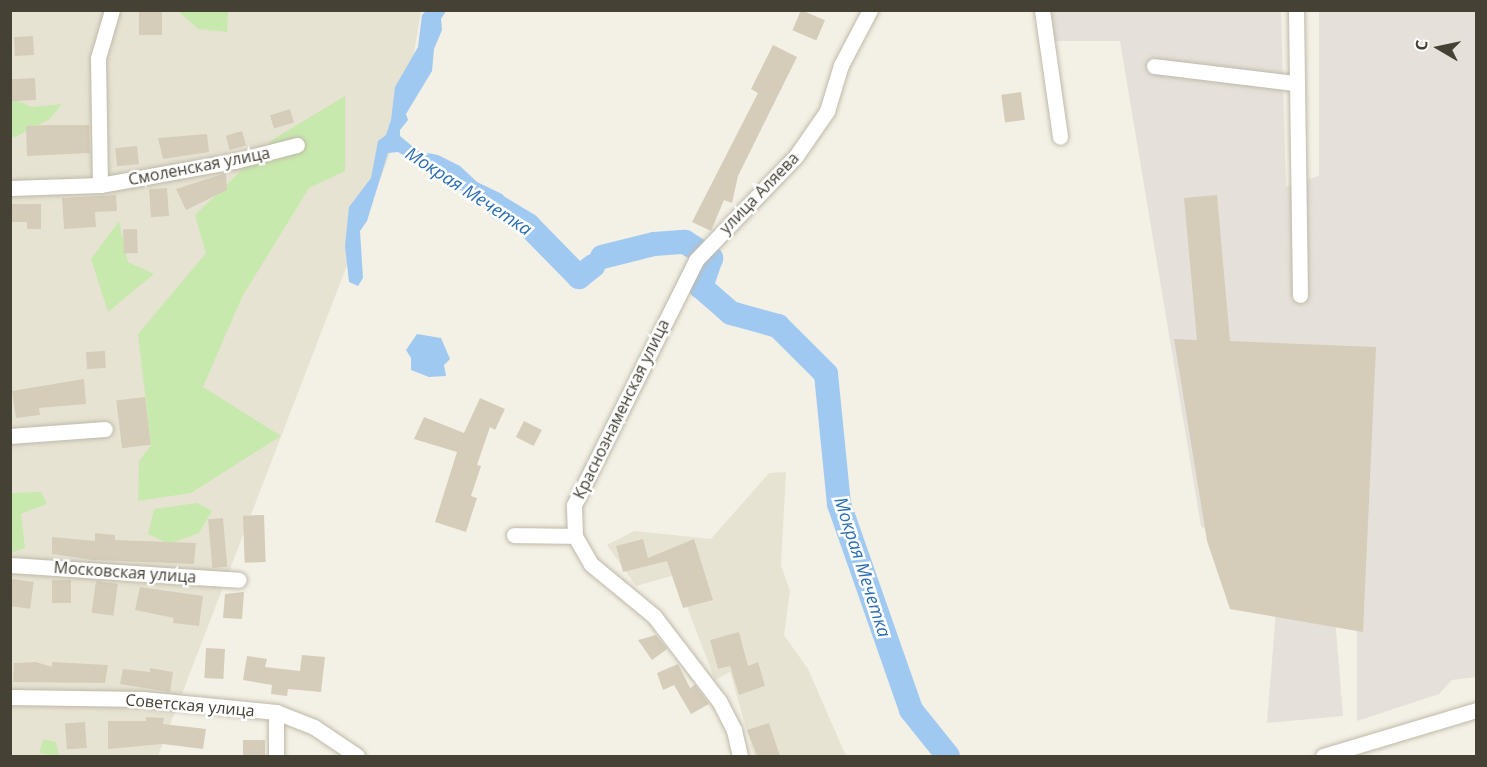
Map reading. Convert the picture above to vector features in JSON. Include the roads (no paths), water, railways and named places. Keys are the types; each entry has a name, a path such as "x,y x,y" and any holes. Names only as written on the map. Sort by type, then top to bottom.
{"street":[{"path":"100,185 98,58 112,10"},
{"name":"улица Аляева","path":"696,260 796,156 827,111 841,65 870,10"},
{"path":"1042,10 1060,137"},
{"path":"1296,10 1295,82 1300,295"},
{"path":"1154,66 1295,82"},
{"name":"Смоленская улица","path":"10,188 100,185 235,161 297,145"},
{"name":"Краснознаменская улица","path":"696,260 584,481 574,505 575,536 591,564 654,616 702,678 734,730 740,756"},
{"path":"10,436 105,429"},
{"path":"514,535 575,536"},
{"name":"Московская улица","path":"10,565 239,580"},
{"name":"Советская улица","path":"10,697 143,699 276,712 314,726 357,756"},
{"path":"1323,756 1476,710"},
{"path":"276,712 276,756"}],"water":[{"path":"427,10 446,11 441,19 442,30 434,49 432,71 406,114 408,120 400,130 400,136 418,151 438,155 460,166 477,182 502,194 529,223 523,228 398,152 388,153 367,221 360,231 363,278 358,286 349,282 345,246 349,207 371,178 378,141 386,135 391,120 395,87 418,47 422,15"},
{"path":"417,334 441,338 450,359 444,365 446,376 429,377 411,370 411,358 406,350"}],"waterway":[{"name":"Мокрая Мечетка","path":"500,208 528,225 579,277 593,266"},
{"name":"Мокрая Мечетка","path":"602,257 654,244 685,242 711,258 701,287 731,313 778,326 826,374 839,504 911,710 948,756"}]}
